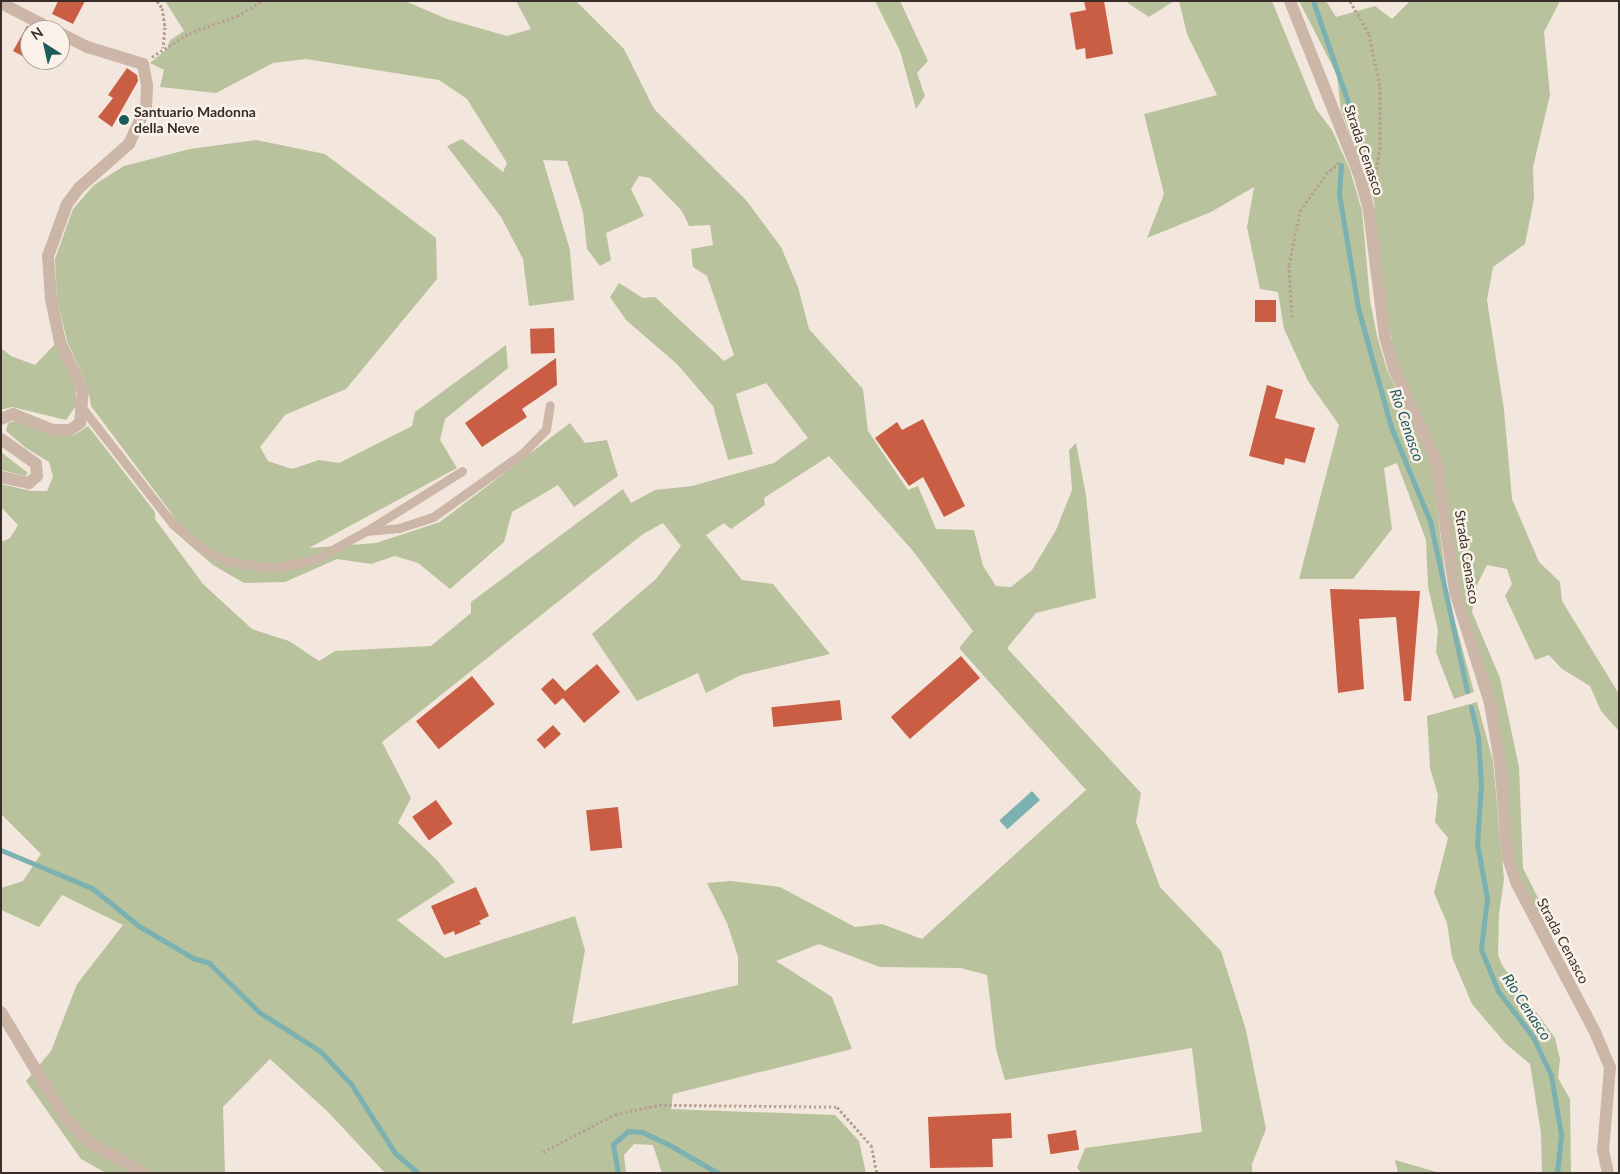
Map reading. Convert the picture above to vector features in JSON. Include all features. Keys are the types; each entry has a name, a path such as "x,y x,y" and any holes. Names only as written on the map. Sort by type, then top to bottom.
{"street":[{"name":"Strada Cenasco","path":"1290,1 1350,152 1366,201 1385,337 1394,369 1436,460 1455,592 1490,703 1500,762 1508,858 1517,884 1595,1032 1610,1067 1603,1150 1608,1173"},
{"path":"1,3 34,20"},
{"path":"1,419 13,414 40,426 70,430 80,423 83,409 83,391 60,342 51,299 48,256 67,204 80,187 129,144 146,107 147,85 143,64 87,47 70,38"},
{"path":"1,439 36,464 37,476 29,483 1,477"},
{"path":"1,1012 63,1114 75,1128 89,1142 144,1173"}],"lane":[{"path":"366,531 400,528 433,517 523,453 546,430 550,405"},
{"path":"83,409 172,523 206,551 228,562 276,568 316,559 366,531 462,471"}],"path":[{"path":"157,1 162,8 165,27 163,48 189,33 238,16 262,1"},
{"path":"1350,1 1369,34 1380,87 1378,168 1366,201"},
{"path":"1292,317 1289,265 1300,211 1326,174 1350,152"},
{"path":"544,1152 615,1114 659,1105 837,1107 871,1145 877,1173"}],"green space":[{"path":"165,1 405,1 447,19 507,36 531,29 516,1 576,1 624,49 654,109 746,200 781,247 798,287 809,329 863,389 868,431 908,490 918,486 936,529 974,530 983,566 996,586 1011,587 1032,570 1056,530 1072,490 1069,450 1076,443 1086,495 1096,598 1036,613 1007,648 1141,793 1136,822 1160,887 1221,951 1246,1030 1266,1129 1252,1164 1252,1173 1082,1173 1077,1168 1085,1148 1202,1132 1192,1048 1005,1080 996,1049 987,975 961,968 880,967 819,944 776,961 832,997 852,1049 673,1094 671,1109 835,1115 859,1141 866,1173 662,1173 653,1145 634,1144 624,1155 626,1173 385,1173 328,1112 270,1059 223,1107 225,1173 106,1173 81,1159 26,1081 51,1051 77,984 123,925 62,895 39,927 1,910 1,888 23,881 41,854 1,814 1,542 10,538 18,525 1,507 1,484 31,491 47,491 53,477 49,462 26,448 6,431 8,423 15,421 52,436 73,436 88,426 155,512 155,519 203,584 252,629 289,641 319,661 335,651 431,646 471,613 471,602 623,489 631,503 655,490 692,486 774,463 808,438 766,383 736,394 753,454 728,460 713,406 677,364 626,320 610,297 619,283 643,298 655,297 724,361 734,355 707,276 693,267 691,249 713,245 710,225 689,226 682,211 650,178 639,176 631,189 644,216 606,233 611,260 600,266 587,249 583,212 567,161 543,160 570,250 574,300 529,306 523,259 501,217 447,146 462,139 503,172 507,163 467,99 439,80 306,59 273,63 216,93 160,87 164,70 150,63 167,49 170,40 184,31","holes":["829,456 913,551 973,631 959,648 1086,790 922,939 882,924 855,927 780,887 731,881 707,883 727,923 738,957 738,985 572,1024 585,950 575,916 445,958 397,920 455,882 436,859 398,823 411,798 382,742 643,534 663,523 681,546 656,579 592,634 637,701 698,673 706,693 741,675 830,654 773,584 742,580 706,535 724,523 731,529 765,505 764,498"]},
{"path":"875,1 900,1 928,61 917,73 925,96 916,109 900,51"},
{"path":"1125,1 1174,1 1149,17"},
{"path":"1179,1 1272,1 1316,109 1332,130 1350,170 1362,211 1370,300 1377,336 1387,370 1431,461 1448,596 1474,692 1454,699 1436,652 1438,630 1428,587 1426,540 1397,463 1384,468 1392,529 1353,579 1299,579 1339,425 1308,381 1284,329 1278,292 1260,289 1247,227 1254,187 1211,212 1147,238 1164,194 1144,114 1217,95 1187,34"},
{"path":"1299,1 1326,1 1336,17 1375,6 1392,19 1410,1 1560,1 1544,32 1550,95 1533,167 1534,199 1525,244 1493,267 1487,300 1504,410 1512,499 1539,562 1560,582 1562,601 1619,694 1619,731 1601,711 1590,686 1562,669 1549,655 1535,660 1505,596 1512,584 1507,569 1487,565 1477,585 1472,612 1500,678 1519,767 1523,868 1552,926 1553,942 1550,943 1511,856 1505,766 1459,590 1442,460 1398,366 1384,303 1374,201 1341,110 1337,75"},
{"path":"256,140 325,154 436,238 437,279 346,389 285,415 260,447 268,461 292,469 319,460 339,463 412,426 415,412 506,345 508,368 445,419 440,440 457,468 309,548 376,543 440,522 570,423 585,443 607,440 618,476 574,507 558,485 512,512 504,542 450,589 418,563 395,556 371,564 337,559 285,582 244,583 213,565 169,527 177,523 169,510 91,406 88,388 67,341 57,299 55,259 73,209 94,185 124,166 190,149"},
{"path":"55,344 76,390 76,406 66,420 12,407 1,410 1,348 11,356 35,365"},
{"path":"1,452 28,473 25,476 1,470"},
{"path":"1477,702 1493,761 1504,879 1499,914 1498,955 1502,965 1555,1038 1560,1059 1558,1078 1570,1099 1571,1173 1542,1173 1541,1133 1530,1064 1506,1044 1472,1004 1452,957 1447,923 1434,893 1448,838 1435,822 1438,795 1430,768 1427,716"},
{"path":"1395,1160 1440,1173 1398,1173"}],"water":[{"path":"1032,791 1040,800 1007,829 999,820"}],"building":[{"path":"58,1 85,1 73,24 70,23 70,20 65,20 52,14"},
{"path":"1084,1 1104,1 1113,54 1086,59 1085,48 1076,50 1070,13 1086,10"},
{"path":"20,38 20,55 13,51"},
{"path":"127,68 137,75 138,81 112,127 98,117 113,98 108,95"},
{"path":"1255,300 1276,300 1276,322 1255,322"},
{"path":"554,328 555,353 531,354 530,329"},
{"path":"556,358 557,385 522,409 527,417 482,447 465,423"},
{"path":"1267,385 1283,390 1275,418 1315,428 1305,463 1285,458 1284,465 1249,456"},
{"path":"923,419 965,506 944,517 923,477 909,486 875,438 897,422 902,430"},
{"path":"1330,589 1420,591 1411,701 1404,701 1396,617 1359,619 1364,689 1338,693"},
{"path":"961,656 980,678 910,739 891,717"},
{"path":"597,664 620,692 584,723 563,698 555,705 541,689 553,678 565,691"},
{"path":"472,676 495,704 439,749 416,721"},
{"path":"840,700 842,720 773,727 771,707"},
{"path":"553,725 561,734 545,749 537,740"},
{"path":"436,800 453,824 429,840 412,817"},
{"path":"618,807 622,848 590,851 586,810"},
{"path":"476,887 489,916 479,921 481,924 455,935 454,931 444,935 431,906"},
{"path":"1011,1113 1012,1138 992,1139 993,1167 930,1168 928,1117"},
{"path":"1076,1130 1079,1150 1050,1154 1047,1135"}],"waterway":[{"name":"Rio Cenasco","path":"1313,1 1349,105"},
{"name":"Rio Cenasco","path":"1341,165 1339,194 1358,308 1391,427 1430,521 1467,691"},
{"name":"Rio Cenasco","path":"1471,707 1478,737 1481,785 1477,843 1487,898 1481,949 1498,991 1533,1037 1551,1075 1561,1135 1557,1173"},
{"path":"1,850 92,888 139,926 193,958 209,963 259,1012 320,1051 351,1084 395,1153 418,1173"},
{"path":"618,1173 613,1144 628,1131 642,1132 666,1143 718,1173"}],"place":[{"name":"Santuario Madonna della Neve","path":"124,120"}]}
